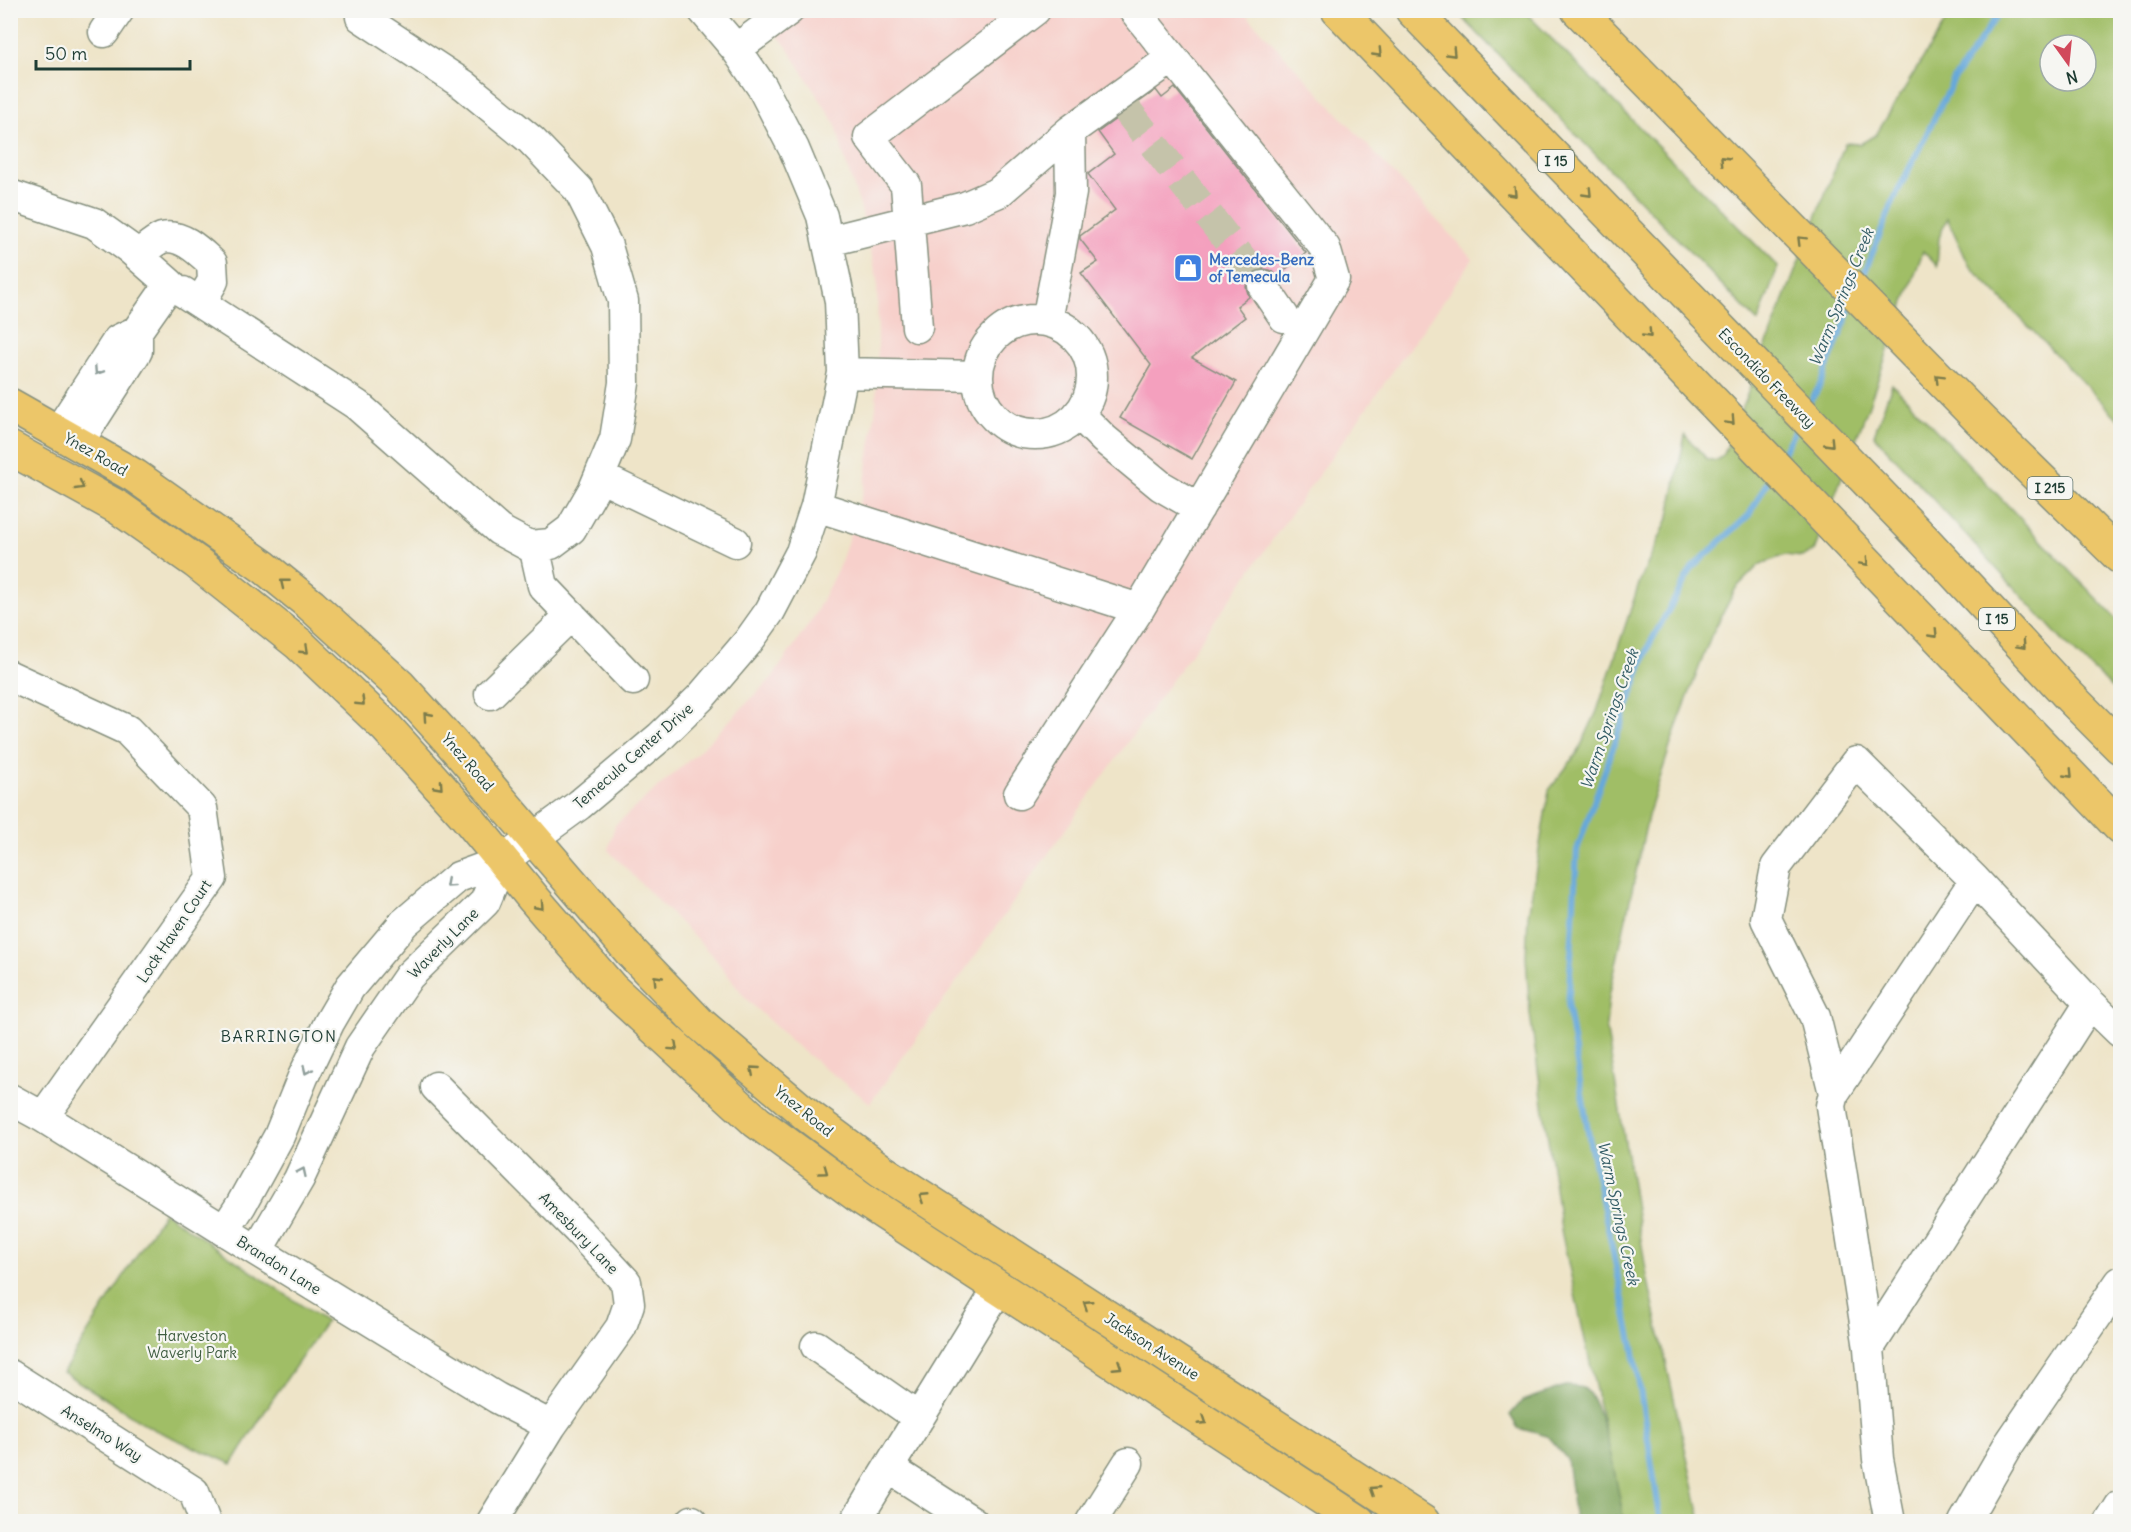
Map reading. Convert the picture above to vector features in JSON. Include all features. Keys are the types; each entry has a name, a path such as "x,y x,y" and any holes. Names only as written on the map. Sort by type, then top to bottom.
{"main road":[{"path":"1338,10 2121,827"},
{"name":"Escondido Freeway","path":"1412,10 1924,541 2070,697 2121,747"},
{"path":"1578,10 1980,420 2121,570"},
{"name":"Ynez Road","path":"10,405 135,476 228,541 311,605 400,686 631,952 698,1022 807,1115 882,1171"},
{"name":"I 215","path":"1980,420 2121,557"},
{"path":"10,432 44,449 57,450 68,438"},
{"path":"10,448 119,508 196,562 299,644 386,727 466,816 612,989 757,1122 861,1198 998,1289 1359,1521"},
{"name":"Jackson Avenue","path":"882,1171 1423,1521"},
{"path":"1154,1389 1172,1360"}],"street":[{"name":"Temecula Center Drive","path":"502,861 534,839 660,737 701,697 748,642 770,611 801,552 816,506 843,373 840,301 829,241 811,186 762,87 736,49 703,10"},
{"path":"736,49 789,10"},
{"path":"917,327 906,185 869,137 1035,10"},
{"path":"1019,794 1139,609 1334,279 1325,248 1134,10"},
{"path":"10,195 94,224 138,255 170,284 357,405 499,530 529,546 551,544 571,529 600,477 615,440 624,383 623,301 607,246 579,190 531,140 464,85 359,13"},
{"path":"829,241 965,207 999,192 1070,131 1122,103 1172,58"},
{"path":"1047,321 1071,193 1070,131"},
{"path":"138,255 160,238 175,237 201,252 212,263 213,281 200,303"},
{"path":"68,438 137,351 137,331 170,284"},
{"path":"1263,286 1284,317"},
{"path":"1031,320 1047,321 1066,328 1081,341 1090,358 1093,378 1089,397 1079,414 1066,426 1050,433 1032,434 1015,431 999,422 988,409 980,393 978,376 981,359 988,345 1000,332 1014,324 1031,320"},
{"path":"843,373 978,376"},
{"path":"1079,414 1104,439 1161,486 1199,508"},
{"path":"600,477 735,542"},
{"path":"816,506 1139,609"},
{"path":"534,546 543,585 633,680"},
{"path":"490,694 571,615"},
{"name":"Lock Haven Court","path":"10,676 127,730 202,808 212,878 43,1117"},
{"path":"1834,1093 1815,1017 1766,919 1776,867 1856,762 1974,880 2090,1003 2121,1032"},
{"path":"224,1230 241,1205 279,1136 303,1077 329,1023 350,987 404,923 458,877 502,861"},
{"name":"Waverly Lane","path":"257,1251 299,1179 360,1047 408,976 485,902 502,861"},
{"path":"1890,1521 1878,1459 1869,1348 1831,1106 1834,1093 1974,880"},
{"path":"1869,1348 2090,1003"},
{"name":"Amesbury Lane","path":"436,1087 578,1230 626,1282 629,1304 621,1327 550,1426 492,1521"},
{"name":"Brandon Lane","path":"10,1099 43,1117 497,1398 550,1426"},
{"path":"1964,1521 2009,1444 2121,1282"},
{"path":"855,1521 998,1289"},
{"path":"816,1346 919,1418"},
{"name":"Anselmo Way","path":"10,1375 194,1492 204,1521"},
{"path":"1091,1521 1128,1463"},
{"path":"889,1468 974,1521"},
{"path":"2110,1521 2121,1506"}],"shaded area":[{"path":"758,11 1243,11 1473,259 870,1103 800,1049 748,1001 713,956 608,850 615,825 695,755 771,679 813,618 841,562 864,488 876,407 877,278 861,209 836,125 787,47"}],"green space":[{"path":"1456,11 1524,11 1778,267 1758,322"},
{"path":"1952,11 2120,11 2120,421 1969,265 1947,218 1939,238 1937,266 1923,251 1869,405 1814,551 1802,557 1785,555 1759,565 1736,588 1711,636 1675,731 1648,816 1609,997 1606,1026 1647,1276 1701,1521 1623,1521 1561,1230 1530,1014 1526,957 1528,916 1549,790 1578,752 1597,711 1640,581 1669,516 1685,435 1707,459 1717,461 1724,454 1845,143 1860,144 1876,135"},
{"path":"1892,384 2120,623 2120,696 2062,640 1874,435"},
{"name":"Harveston Waverly Park","path":"164,1212 326,1322 272,1400 232,1464 153,1429 63,1372"},
{"path":"1565,1386 1583,1388 1597,1408 1613,1464 1623,1521 1575,1521 1567,1459 1547,1436 1518,1428 1510,1415 1522,1401"}],"building":[{"name":"Mercedes-Benz of Temecula","path":"1175,88 1306,253 1277,276 1270,270 1262,269 1253,272 1248,278 1246,287 1249,297 1237,306 1245,317 1192,358 1236,382 1192,459 1120,418 1151,365 1081,273 1098,262 1080,236 1115,210 1088,174 1114,154 1098,132 1156,90 1162,98"}],"waterway":[{"name":"Warm Springs Creek","path":"1860,284 1895,197 1954,79 2001,10"},
{"name":"Warm Springs Creek","path":"1809,405 1820,385 1852,305"},
{"name":"Warm Springs Creek","path":"1780,458 1798,425"},
{"name":"Warm Springs Creek","path":"1661,1522 1634,1352 1590,1143 1568,1008 1577,850 1649,645 1692,568 1749,515 1771,475"}],"tunnel":[{"path":"1126,109 1263,286"}],"place":[{"name":"Mercedes-Benz of Temecula","path":"1188,268"}],"district":[{"name":"BARRINGTON","path":"279,1036"}]}
